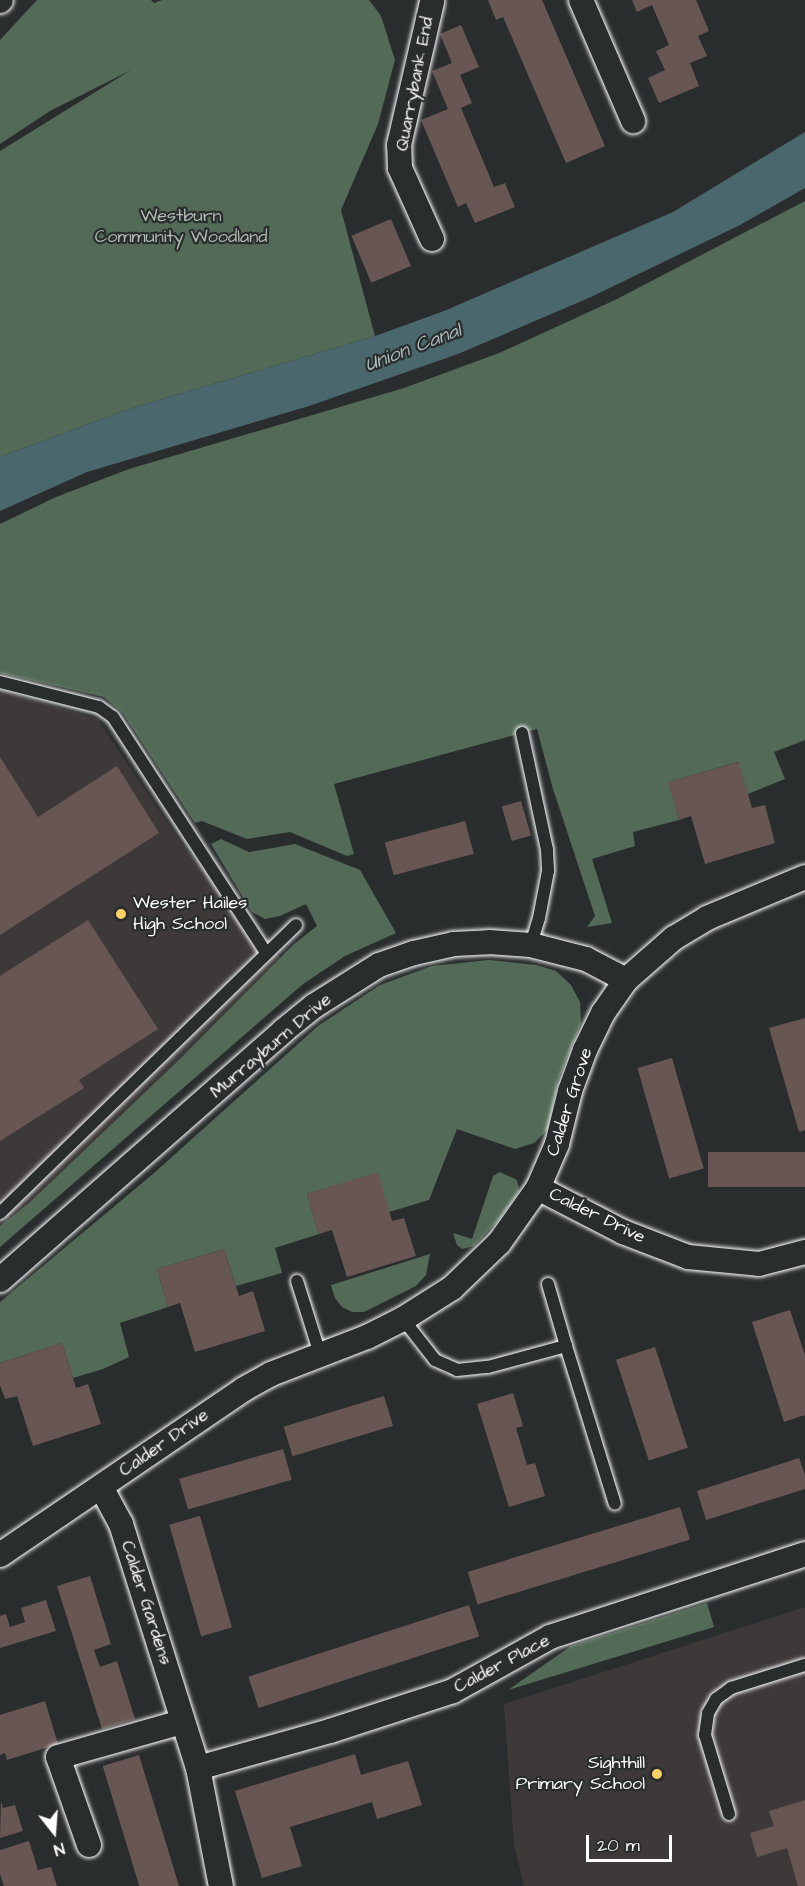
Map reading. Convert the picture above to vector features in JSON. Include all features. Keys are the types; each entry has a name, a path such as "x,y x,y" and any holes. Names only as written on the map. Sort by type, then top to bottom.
{"street":[{"path":"581,0 633,121"},
{"name":"Quarrybank End","path":"432,1 399,145 405,203 432,239"},
{"name":"Calder Grove","path":"538,1188 557,1144 570,1091 585,1050 603,1013 626,980 674,939 707,918 805,877"},
{"name":"Murrayburn Drive","path":"0,1280 283,1031 347,983 388,962 454,944 489,942 531,945 586,959 626,980"},
{"name":"Calder Drive","path":"0,1555 244,1389 271,1374 367,1337 404,1319 452,1288 499,1243 538,1188 623,1232 688,1257 759,1264 805,1252"},
{"name":"Calder Gardens","path":"101,1487 121,1524 198,1768 221,1886"},
{"name":"Calder Place","path":"198,1768 330,1731 453,1691 550,1637 805,1554"},
{"path":"89,1845 58,1757 182,1722"}],"lane":[{"path":"0,682 99,707 113,717 266,952"},
{"path":"522,733 547,850 548,871 540,918 531,945"},
{"path":"0,1213 296,925"},
{"path":"297,1281 320,1354"},
{"path":"548,1284 615,1504"},
{"path":"404,1319 435,1360 457,1370 488,1367 566,1346"},
{"path":"729,1814 705,1735 708,1713 716,1699 731,1688 805,1665"}],"shaded area":[{"name":"Wester Hailes High School","path":"0,690 97,719 182,845 303,984 0,1247"},
{"name":"Sighthill Primary School","path":"805,1607 805,1886 524,1886 514,1844 504,1704"}],"green space":[{"name":"Westburn Community Woodland","path":"37,0 151,0 154,3 162,0 369,0 381,16 395,60 378,124 341,210 375,336 129,409 0,457 0,151 131,70 50,111 0,144 0,40"},
{"path":"805,201 805,740 774,752 785,779 748,794 738,762 669,782 679,820 633,832 635,846 592,859 612,923 587,927 595,916 553,789 537,729 334,784 354,854 347,856 290,832 247,839 202,821 195,823 122,712 104,697 0,673 0,524 56,497 129,469 404,388 499,353 615,300"},
{"path":"221,839 249,852 295,844 360,870 396,933 345,956 303,984 0,1247 0,1226 29,1203 180,1059 294,944 317,926 306,904 280,916 265,919 252,912 211,844"},
{"path":"489,960 536,965 556,971 571,985 580,1002 581,1023 558,1080 548,1129 534,1143 515,1149 457,1129 429,1200 389,1212 377,1173 307,1194 319,1234 275,1248 282,1273 236,1286 224,1249 157,1269 168,1307 120,1323 129,1357 103,1369 73,1378 62,1343 0,1363 0,1302 154,1173 318,1026 380,985 432,966"},
{"path":"500,1172 517,1180 519,1191 501,1217 474,1246 462,1249 457,1245 453,1233 472,1239 493,1176"},
{"path":"430,1254 426,1275 416,1286 364,1312 352,1312 342,1307 335,1298 331,1285"},
{"path":"707,1603 714,1627 508,1690 571,1646"}],"water":[{"name":"Union Canal","path":"805,132 805,188 740,225 591,297 458,354 309,406 87,472 0,511 0,457 129,409 375,336 444,311 673,212"}],"building":[{"path":"488,0 542,0 605,146 566,163 503,17 496,20"},
{"path":"632,0 696,0 709,31 698,36 707,56 690,63 699,86 659,103 648,78 665,70 656,51 669,45 652,5 637,12"},
{"path":"461,25 479,67 460,75 472,103 461,108 494,187 505,183 515,207 475,223 466,203 458,207 421,120 448,109 432,71 452,63 440,34"},
{"path":"391,219 411,266 371,283 351,236"},
{"path":"0,757 38,817 117,766 159,833 0,935"},
{"path":"739,762 752,808 765,805 775,843 705,864 691,816 679,820 668,782"},
{"path":"521,801 531,836 512,841 502,807"},
{"path":"465,821 474,854 394,875 385,842"},
{"path":"88,920 158,1029 79,1080 84,1088 0,1141 0,976"},
{"path":"805,1018 805,1130 799,1132 769,1028"},
{"path":"672,1058 704,1169 669,1178 637,1068"},
{"path":"708,1152 805,1152 805,1187 708,1187"},
{"path":"378,1172 392,1221 404,1218 416,1256 347,1277 332,1230 319,1234 307,1194"},
{"path":"224,1249 239,1296 253,1291 265,1331 195,1352 180,1303 168,1307 157,1269"},
{"path":"790,1310 805,1355 805,1415 784,1422 752,1322"},
{"path":"62,1343 76,1388 88,1384 101,1424 33,1446 17,1396 5,1399 0,1385 0,1363"},
{"path":"655,1347 688,1448 649,1460 616,1360"},
{"path":"513,1393 523,1426 516,1428 527,1465 535,1463 545,1496 509,1507 477,1404"},
{"path":"384,1396 393,1426 293,1456 284,1427"},
{"path":"283,1449 292,1480 188,1510 179,1479"},
{"path":"799,1458 805,1475 805,1489 706,1520 697,1491"},
{"path":"680,1507 690,1540 478,1604 468,1572"},
{"path":"200,1516 232,1628 201,1636 169,1525"},
{"path":"90,1576 111,1644 94,1650 100,1667 117,1661 135,1719 102,1729 57,1586"},
{"path":"46,1600 56,1631 0,1648 0,1616 6,1614 10,1627 25,1622 21,1608"},
{"path":"469,1605 479,1636 259,1708 248,1677"},
{"path":"45,1701 58,1744 7,1760 5,1753 0,1755 0,1715"},
{"path":"355,1754 361,1775 408,1761 422,1805 377,1819 372,1802 290,1827 302,1866 262,1878 235,1791"},
{"path":"139,1755 179,1886 139,1886 103,1766"},
{"path":"805,1800 805,1886 798,1886 787,1848 757,1857 750,1833 774,1826 769,1811"},
{"path":"1,1801 3,1808 15,1805 23,1831 0,1838"},
{"path":"29,1841 38,1870 51,1867 57,1886 4,1886 0,1874 0,1850"}],"place":[{"name":"Wester Hailes High School","path":"121,914"},
{"name":"Sighthill Primary School","path":"657,1774"}]}
